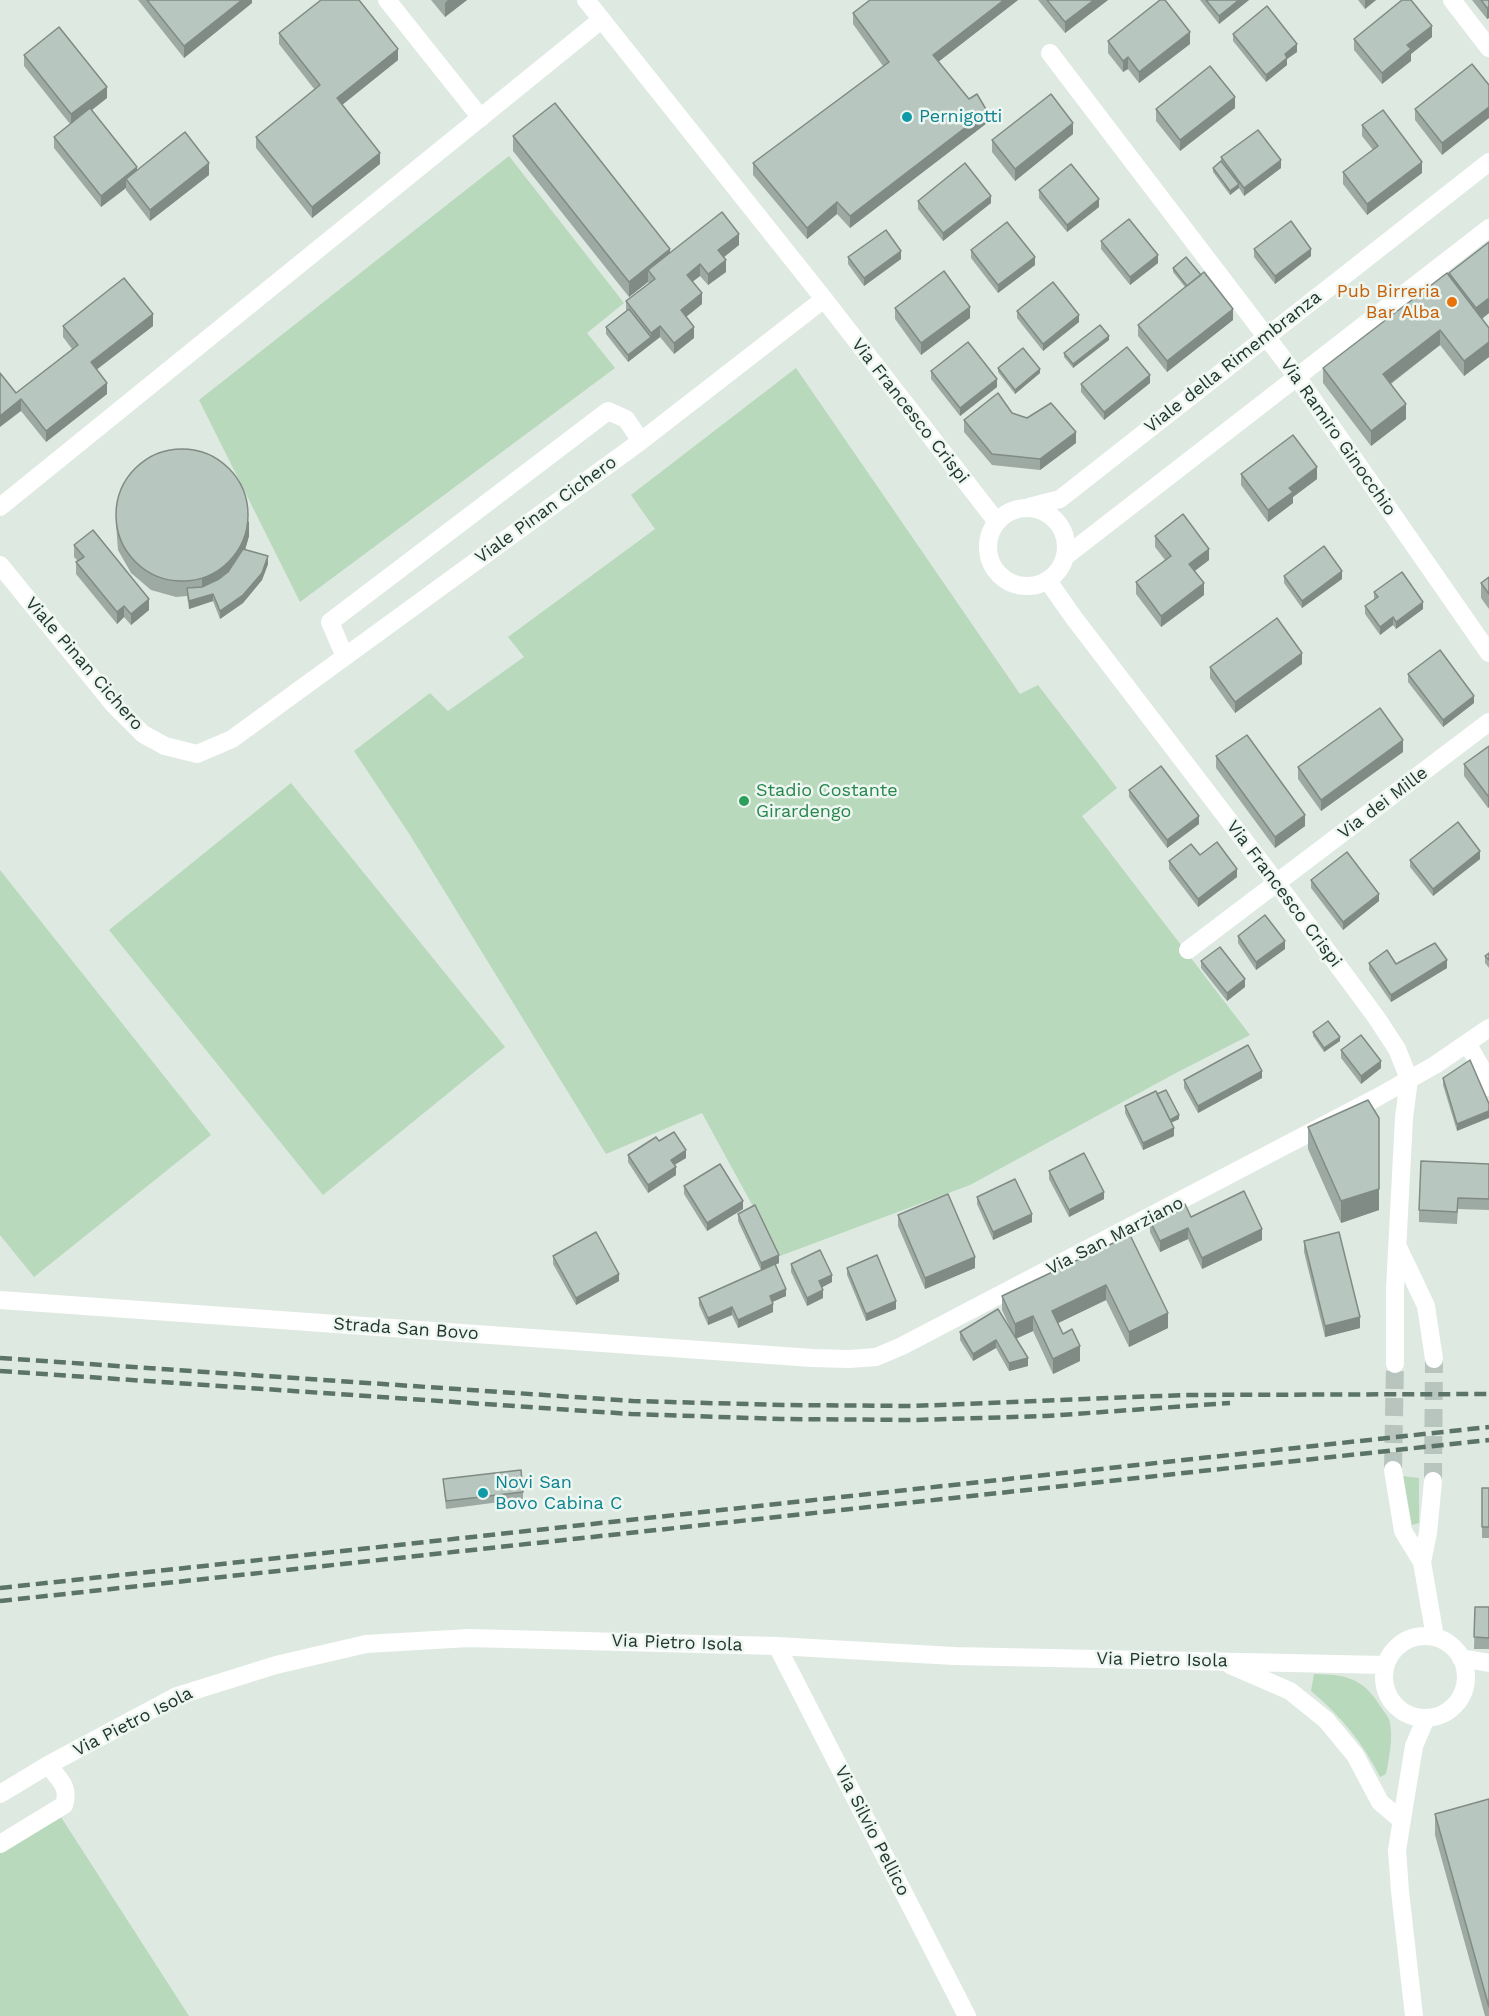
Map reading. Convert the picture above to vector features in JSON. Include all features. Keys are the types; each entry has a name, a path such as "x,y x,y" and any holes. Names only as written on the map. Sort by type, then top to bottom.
{"street":[{"path":"387,0 481,118"},
{"path":"586,0 824,299"},
{"path":"1452,0 1489,48"},
{"path":"0,507 601,21"},
{"name":"Via Ramiro Ginocchio","path":"1050,54 1297,377 1489,653"},
{"name":"Viale della Rimembranza","path":"1029,507 1060,499 1489,162"},
{"path":"1066,556 1489,228"},
{"name":"Viale Pinan Cichero","path":"0,565 115,706 143,734 165,746 197,754 232,739 345,657 641,441 824,299"},
{"name":"Via Francesco Crispi","path":"824,299 997,522"},
{"path":"345,657 330,621 608,411 626,419 641,441"},
{"path":"1029,507 1051,515 1059,523 1065,534 1067,545 1066,556 1056,575 1036,586 1024,587 1007,581 993,568 988,545 990,532 997,522 1006,514 1029,507"},
{"name":"Via Francesco Crispi","path":"1048,581 1276,882 1397,1049 1409,1079 1404,1118 1395,1288 1395,1364"},
{"name":"Via dei Mille","path":"1188,950 1489,722"},
{"name":"Via San Marziano","path":"812,1358 876,1357 902,1346 1154,1216 1409,1079 1489,1028"},
{"path":"1467,1043 1487,1076"},
{"name":"Via Francesco Crispi","path":"1398,1247 1426,1306 1434,1359"},
{"name":"Strada San Bovo","path":"0,1300 812,1358"},
{"path":"1393,1470 1403,1531 1422,1562"},
{"path":"1433,1481 1428,1533 1422,1562 1435,1637"},
{"path":"1419,1636 1435,1637 1450,1645 1461,1658 1465,1671 1465,1685 1460,1698 1451,1709 1439,1716 1426,1718 1410,1716 1397,1708 1388,1695 1383,1680 1385,1665 1393,1651 1405,1641 1419,1636"},
{"name":"Via Pietro Isola","path":"0,1794 48,1765 177,1696 276,1665 366,1644 469,1638 777,1646 954,1656 1385,1665"},
{"name":"Via Silvio Pellico","path":"777,1646 967,2016"},
{"path":"1461,1658 1489,1663"},
{"path":"1222,1662 1290,1691 1326,1720 1355,1755 1380,1802 1401,1820"},
{"path":"1414,2016 1400,1891 1398,1850 1414,1746 1426,1718"},
{"path":"0,1844 64,1805 68,1794 48,1765"}],"green space":[{"path":"509,156 624,303 587,333 615,368 300,602 199,400"},
{"name":"Stadio Costante Girardengo","path":"796,368 1020,694 1038,685 1117,788 1082,816 1250,1035 970,1185 780,1256 702,1113 606,1154 410,835 354,751 430,693 448,711 524,657 508,637 655,529 631,495"},
{"path":"291,783 505,1047 323,1195 109,930"},
{"path":"0,870 211,1135 34,1277 0,1235"},
{"path":"1403,1476 1419,1478 1419,1523 1412,1525"},
{"path":"1314,1674 1336,1675 1353,1680 1367,1689 1374,1697 1388,1717 1391,1729 1386,1774 1380,1777 1350,1731 1311,1691"},
{"path":"61,1817 189,2016 0,2016 0,1853"}],"building":[{"path":"147,0 242,0 184,46"},
{"path":"321,0 359,0 398,49 337,98 380,153 312,207 256,137 320,85 279,33"},
{"name":"Pernigotti","path":"870,0 1004,0 933,55 969,99 977,94 987,111 850,216 837,202 807,228 753,163 889,62 853,13"},
{"path":"1047,0 1094,0 1065,22"},
{"path":"1160,0 1165,0 1190,32 1139,72 1128,57 1123,61 1108,41"},
{"path":"1206,0 1239,0 1219,16"},
{"path":"1402,0 1411,0 1432,26 1407,45 1411,49 1382,73 1354,39"},
{"path":"1481,0 1489,0 1489,7 1487,8"},
{"path":"1267,6 1297,44 1285,54 1287,58 1266,75 1233,34"},
{"path":"59,27 107,87 71,114 24,55"},
{"path":"1472,64 1489,85 1489,107 1442,143 1415,109"},
{"path":"1210,66 1235,97 1180,140 1156,109"},
{"path":"1051,94 1073,123 1015,169 992,140"},
{"path":"555,103 670,249 629,282 513,136"},
{"path":"90,108 137,167 101,196 54,137"},
{"path":"1383,110 1422,162 1367,204 1343,172 1378,146 1362,125"},
{"path":"1258,130 1281,160 1244,188 1221,157"},
{"path":"185,132 209,163 150,210 126,179"},
{"path":"1221,161 1239,184 1230,191 1213,168"},
{"path":"965,163 991,196 943,233 918,201"},
{"path":"1071,164 1099,199 1067,225 1039,190"},
{"path":"722,212 739,234 718,250 726,260 708,274 700,264 687,275 702,293 681,310 694,327 674,343 660,326 651,333 626,301 655,279 648,270"},
{"path":"1129,219 1158,255 1130,277 1101,241"},
{"path":"1291,221 1311,249 1275,276 1254,249"},
{"path":"1007,222 1035,257 998,285 971,250"},
{"path":"886,230 901,251 864,278 848,257"},
{"path":"1489,242 1489,298 1476,308 1449,273"},
{"path":"1186,257 1201,275 1187,286 1173,268"},
{"path":"944,271 970,307 921,343 895,308"},
{"path":"1204,272 1233,309 1167,361 1138,325"},
{"path":"1447,273 1489,328 1489,342 1464,361 1440,330 1383,374 1406,404 1371,431 1323,368"},
{"path":"124,278 153,314 91,362 107,383 46,431 21,399 0,416 0,373 16,393 78,345 63,326"},
{"path":"1053,282 1079,315 1043,344 1017,311"},
{"path":"629,309 651,337 628,355 606,327"},
{"path":"1100,325 1109,336 1073,364 1064,353"},
{"path":"968,342 997,379 960,408 931,371"},
{"path":"1127,347 1150,375 1104,412 1081,384"},
{"path":"1023,348 1040,369 1015,390 998,368"},
{"path":"998,393 1012,413 1027,418 1051,403 1076,432 1040,459 992,454 964,420"},
{"path":"1293,435 1317,467 1289,488 1293,492 1268,510 1241,474"},
{"path":"182,449 207,454 229,468 243,490 248,515 243,540 229,562 207,576 182,581 157,576 135,562 121,540 116,515 121,490 135,468 157,454"},
{"path":"1183,514 1209,549 1189,564 1204,583 1161,616 1136,582 1171,556 1155,536"},
{"path":"93,530 149,599 131,614 124,606 117,612 76,562 84,557 74,545"},
{"path":"1324,546 1342,571 1302,601 1284,576"},
{"path":"243,549 268,556 262,573 243,595 220,611 213,594 189,601 187,588 202,587 219,579 228,572"},
{"path":"1402,572 1423,602 1396,622 1393,617 1380,627 1365,606 1378,597 1374,592"},
{"path":"1489,577 1489,594 1481,583"},
{"path":"1277,618 1302,653 1235,702 1210,667"},
{"path":"1440,650 1474,696 1443,720 1408,674"},
{"path":"1380,708 1403,740 1321,800 1298,767"},
{"path":"1247,735 1305,815 1275,837 1216,756"},
{"path":"1489,746 1489,795 1488,796 1464,764"},
{"path":"1161,766 1199,816 1167,840 1129,790"},
{"path":"1458,822 1480,851 1433,889 1410,860"},
{"path":"1217,842 1237,869 1198,899 1169,861 1191,844 1200,855"},
{"path":"1347,852 1379,894 1343,922 1311,880"},
{"path":"1265,915 1285,941 1256,962 1238,936"},
{"path":"1435,943 1447,960 1391,995 1369,963 1387,950 1396,964"},
{"path":"1220,947 1245,979 1227,993 1201,961"},
{"path":"1328,1021 1340,1037 1324,1048 1313,1032"},
{"path":"1361,1035 1381,1061 1361,1076 1341,1050"},
{"path":"1248,1045 1262,1071 1198,1106 1184,1080"},
{"path":"1470,1060 1489,1104 1489,1111 1457,1124 1443,1078"},
{"path":"1166,1090 1179,1115 1170,1120 1157,1094"},
{"path":"1156,1091 1174,1128 1143,1143 1125,1106"},
{"path":"1368,1100 1379,1118 1379,1189 1341,1201 1308,1127"},
{"path":"674,1132 686,1150 671,1160 676,1167 648,1185 628,1155 656,1137 659,1141"},
{"path":"1084,1153 1104,1192 1069,1210 1049,1171"},
{"path":"1421,1161 1489,1164 1489,1199 1458,1198 1457,1212 1419,1210"},
{"path":"720,1164 743,1201 707,1223 684,1186"},
{"path":"1015,1179 1032,1214 993,1232 977,1197"},
{"path":"1244,1191 1262,1229 1202,1258 1188,1228 1160,1241 1150,1221 1185,1204 1191,1217"},
{"path":"948,1194 975,1257 925,1278 898,1215"},
{"path":"755,1205 779,1255 761,1263 738,1214"},
{"path":"596,1232 619,1274 576,1298 553,1256"},
{"path":"1339,1232 1360,1317 1325,1326 1304,1241"},
{"path":"1130,1235 1168,1313 1129,1332 1106,1285 1052,1311 1063,1334 1072,1329 1080,1346 1053,1359 1033,1316 1015,1324 1002,1296"},
{"path":"820,1250 832,1275 819,1281 823,1290 807,1298 791,1264"},
{"path":"877,1255 896,1301 866,1314 847,1268"},
{"path":"775,1264 786,1289 770,1296 773,1304 738,1320 732,1307 708,1318 699,1298"},
{"path":"998,1309 1028,1358 1009,1363 996,1340 973,1354 960,1332"},
{"name":"Novi San Bovo Cabina C","path":"521,1470 523,1492 446,1501 443,1479"},
{"path":"1482,1488 1489,1488 1489,1527 1482,1527"},
{"path":"1475,1607 1489,1607 1489,1638 1474,1637"},
{"path":"1489,1799 1489,2007 1435,1814"}],"tunnel":[{"path":"1433,1481 1434,1359"},
{"path":"1393,1470 1395,1364"}],"railway":[{"path":"0,1358 633,1401 782,1405 913,1406 1184,1395 1489,1394"},
{"path":"0,1371 631,1414 781,1419 914,1420 1046,1416 1230,1403"},
{"path":"0,1588 1489,1427"},
{"path":"0,1601 1489,1440"}],"place":[{"name":"Pernigotti","path":"907,117"},
{"name":"Pub Birreria Bar Alba","path":"1452,302"},
{"name":"Stadio Costante Girardengo","path":"744,801"},
{"name":"Novi San Bovo Cabina C","path":"483,1493"}]}
